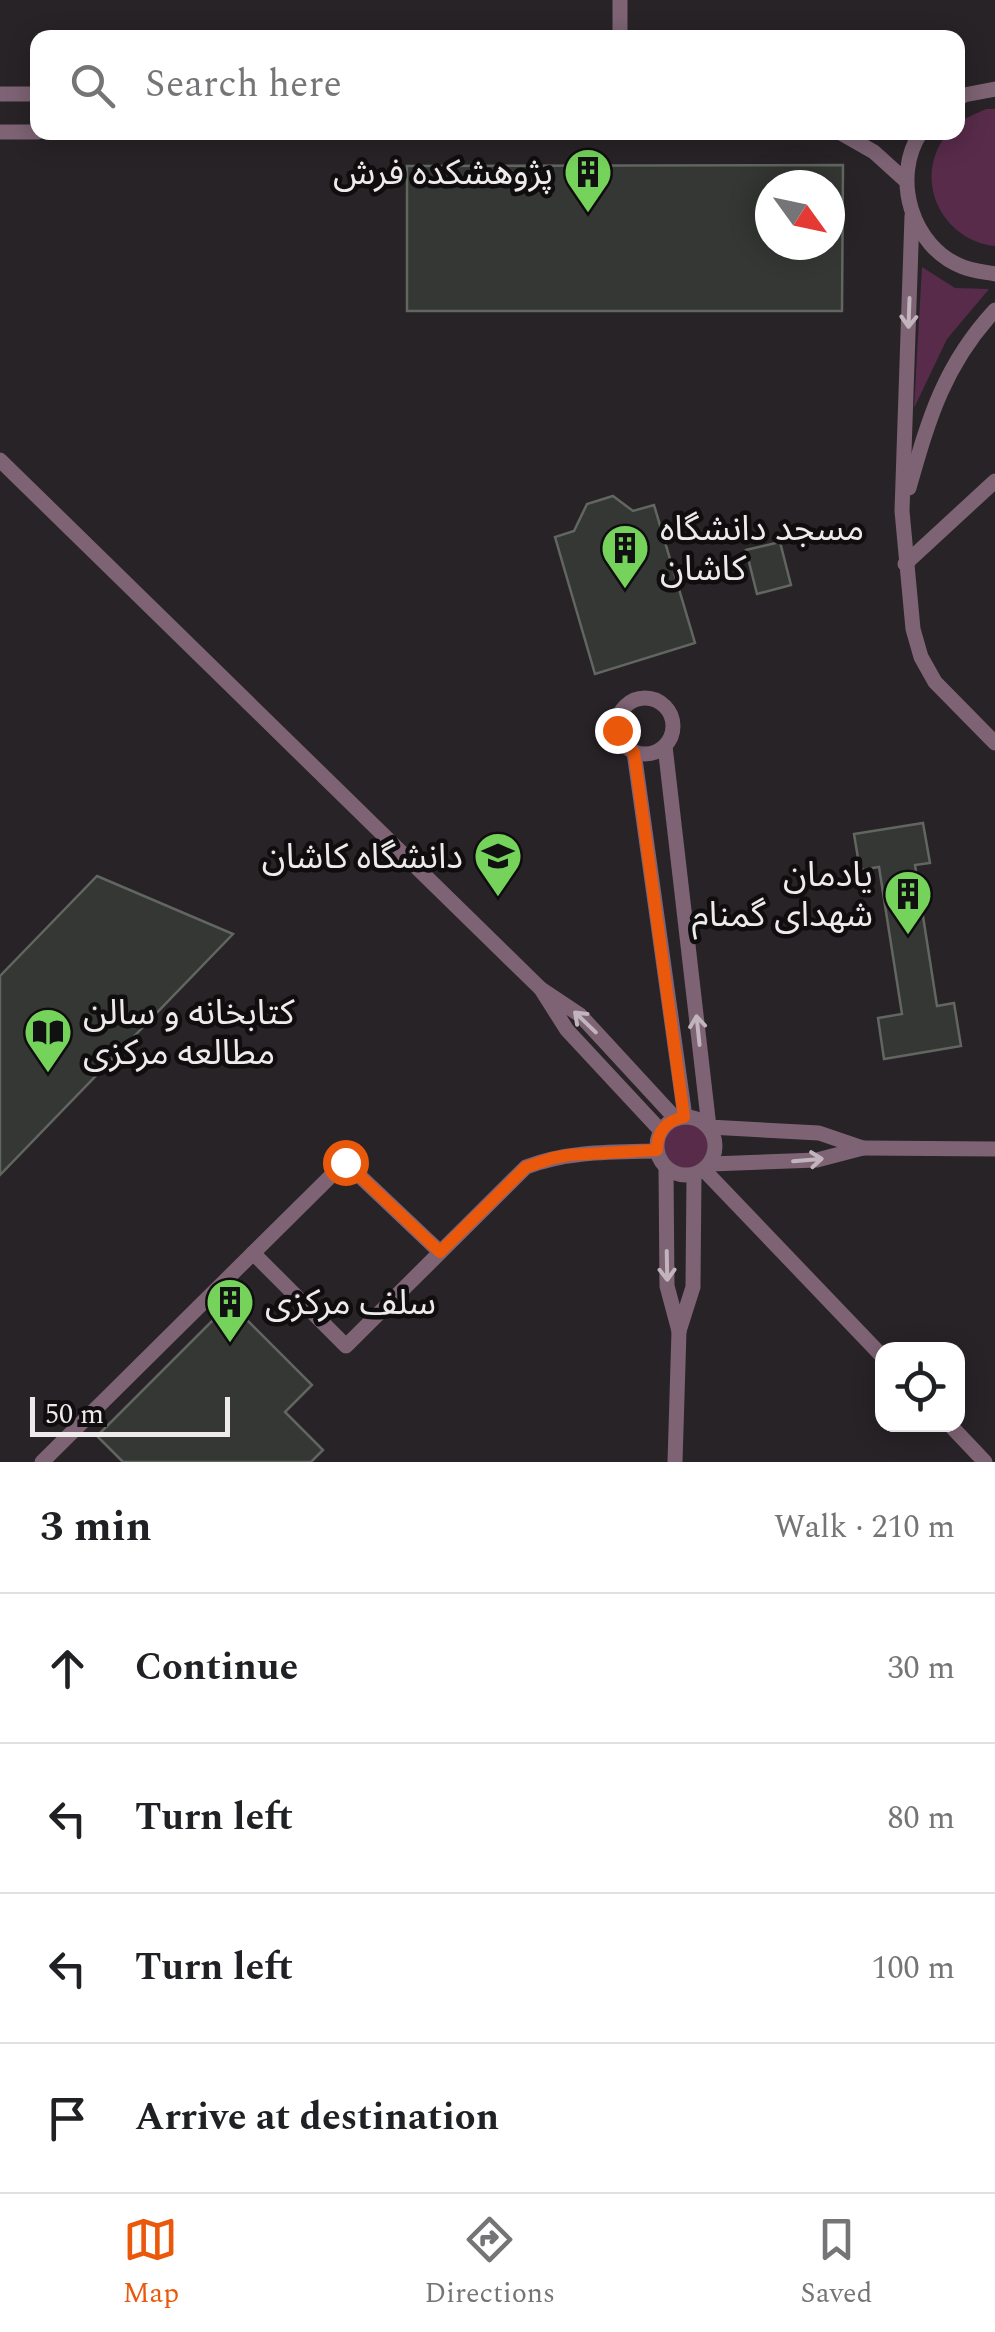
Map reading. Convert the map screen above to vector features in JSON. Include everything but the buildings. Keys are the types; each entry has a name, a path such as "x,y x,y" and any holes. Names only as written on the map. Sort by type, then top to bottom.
{"lane":[{"path":"620,0 620,30"},
{"path":"965,95 995,89"},
{"path":"0,94 30,94"},
{"path":"0,132 30,132"},
{"path":"853,140 874,152 906,180"},
{"path":"916,140 906,180 912,216 902,511 913,629 921,657 935,682 995,743"},
{"path":"912,216 932,246 962,267 995,274"},
{"path":"902,511 929,419 946,378 969,340 995,310"},
{"path":"0,460 540,989 580,1016 680,1118"},
{"path":"906,564 995,480"},
{"path":"666,746 650,754 634,752 620,740 618,720 628,704 645,697 663,704 670,711 674,730 666,746 709,1127 716,1144 715,1154 703,1170 692,1286 679,1331 675,1462"},
{"path":"634,752 680,1118"},
{"path":"540,989 567,1030 661,1131"},
{"path":"679,1331 667,1286 666,1168 657,1150 657,1140 668,1123 694,1117 709,1127 820,1132 863,1148"},
{"path":"666,1168 684,1176 703,1170 817,1160 863,1148 995,1149"},
{"path":"253,1254 346,1346 526,1167 569,1155 657,1150"},
{"path":"42,1462 345,1162 440,1252"},
{"path":"703,1170 875,1349"},
{"path":"956,1432 985,1462"}],"shaded area":[{"path":"995,109 995,246 980,243 953,227 936,202 932,187 935,156 943,140 965,140 965,119"},
{"path":"922,267 955,288 989,289 947,339 914,408"},
{"path":"686,1124 701,1131 708,1146 701,1161 686,1168 671,1161 664,1146 671,1131"}],"place":[{"name":"پژوهشکده فرش","path":"588,214"},
{"name":"مسجد دانشگاه کاشان","path":"625,590"},
{"name":"دانشگاه کاشان","path":"498,898"},
{"name":"یادمان شهدای گمنام","path":"908,936"},
{"name":"کتابخانه و سالن مطالعه مرکزی","path":"48,1074"},
{"name":"سلف مرکزی","path":"230,1344"}],"route":[{"path":"345,1162 440,1252 526,1167 569,1155 657,1150 661,1131 668,1123 684,1117 634,752 620,740 617,730"}]}
